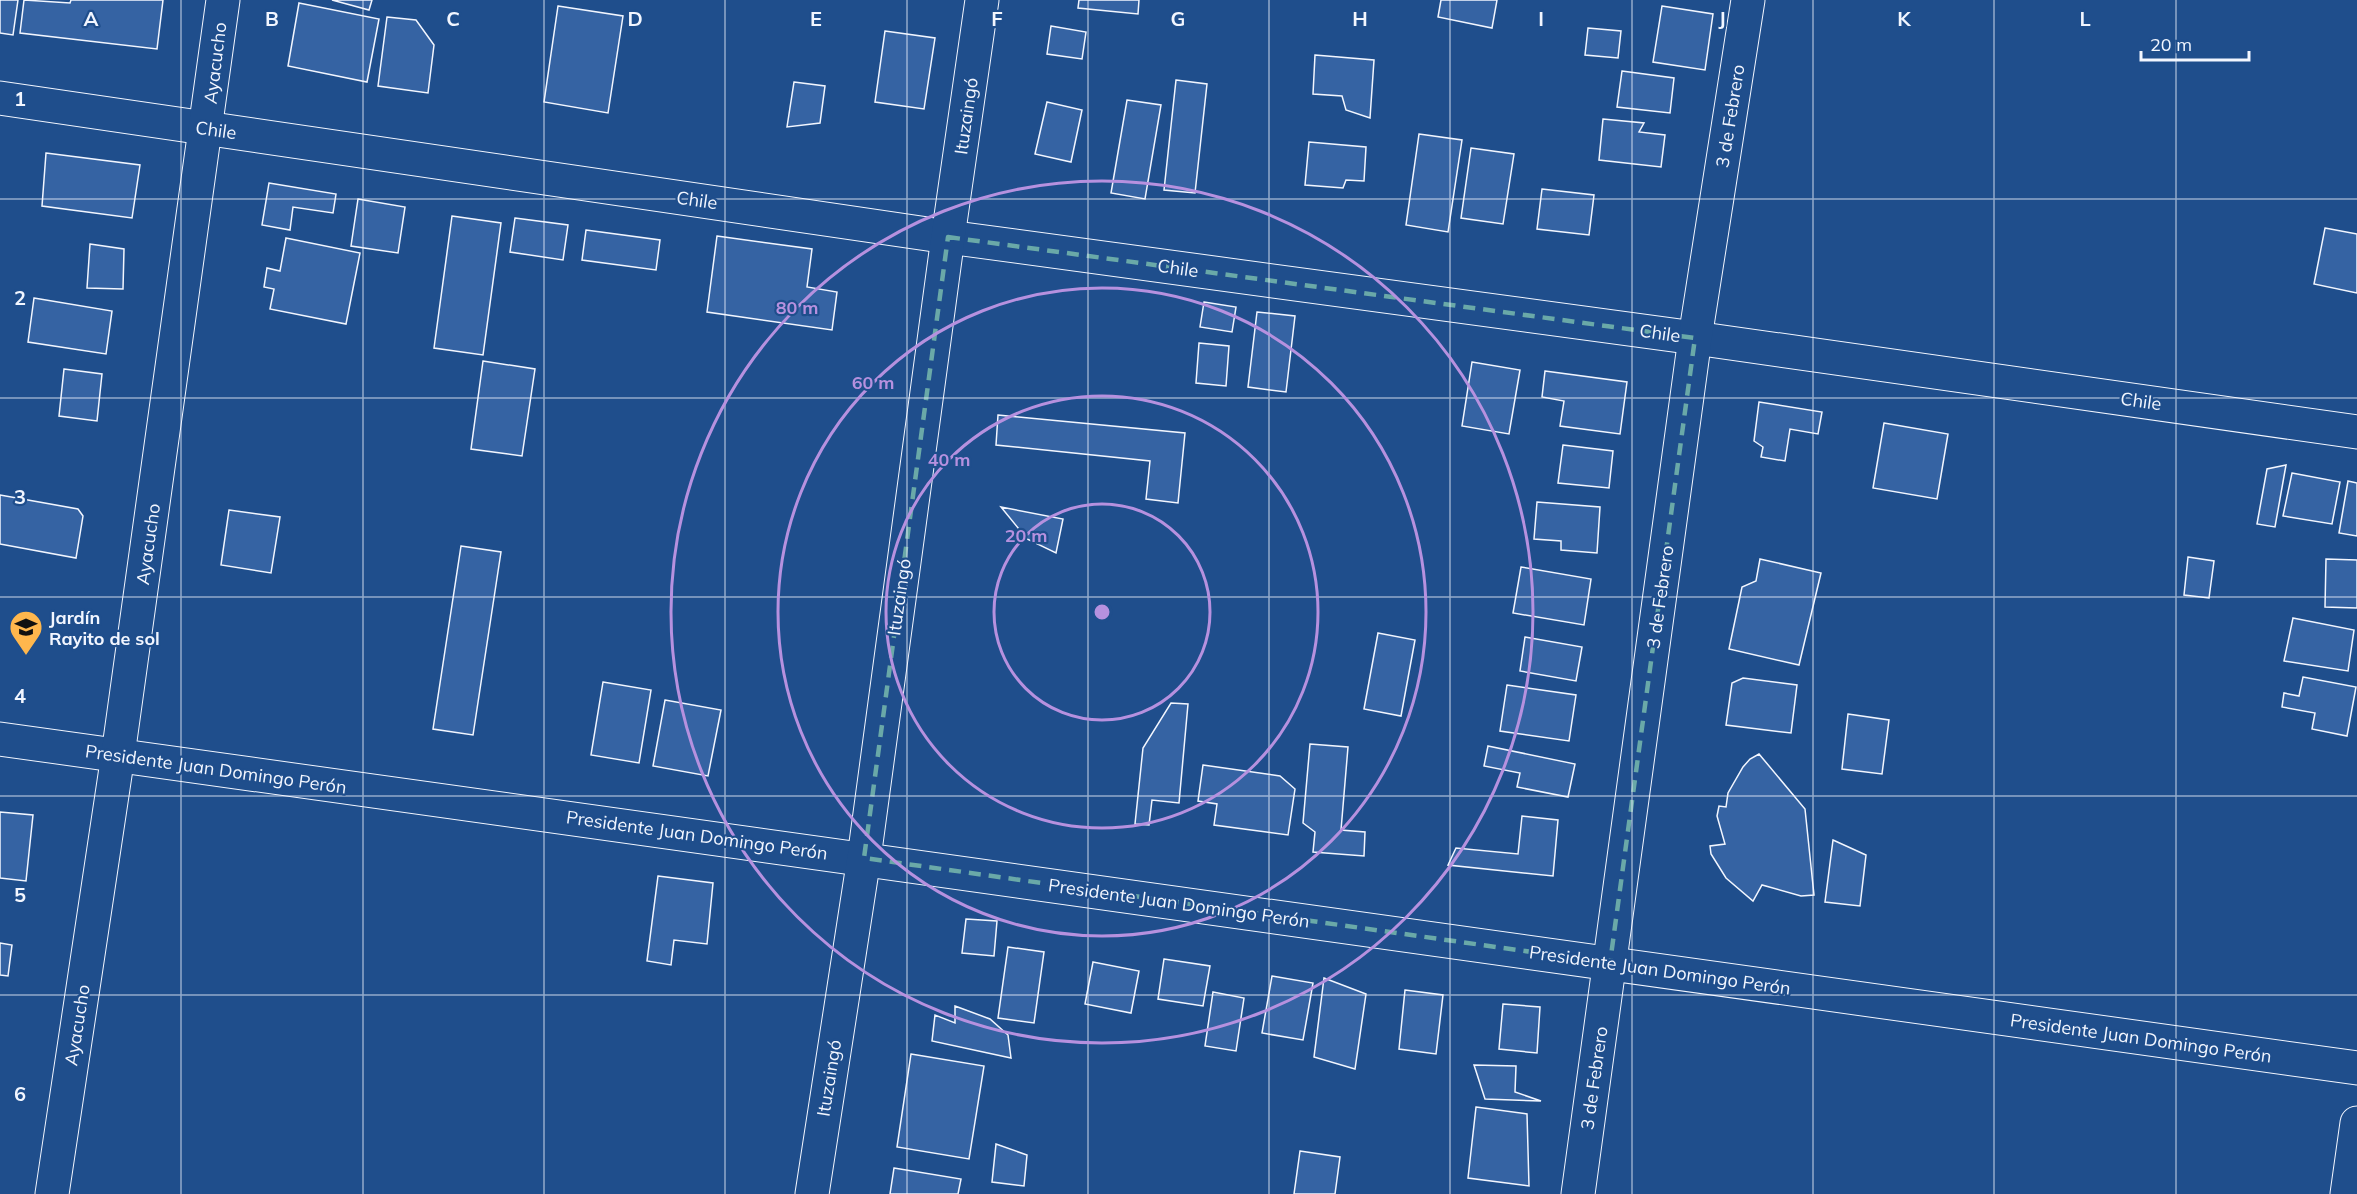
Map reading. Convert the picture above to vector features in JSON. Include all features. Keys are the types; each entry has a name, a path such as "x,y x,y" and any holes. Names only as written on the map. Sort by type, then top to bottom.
{"street":[{"name":"Ayacucho","path":"52,1194 118,755 223,0"},
{"name":"Ituzaingó","path":"812,1194 864,858 982,0"},
{"name":"3 de Febrero","path":"1578,1194 1695,338 1749,0"},
{"name":"Chile","path":"0,98 948,237 1695,338 2357,432"},
{"name":"Presidente Juan Domingo Perón","path":"0,739 2357,1068"},
{"path":"2347,1194 2357,1123"}],"highlighted area":[{"path":"948,237 1695,338 1610,963 864,858"}],"building":[{"path":"0,0 18,0 13,35 0,33"},
{"path":"24,0 70,3 71,0 163,0 157,49 20,33"},
{"path":"332,0 372,0 369,10"},
{"path":"1079,0 1139,0 1138,14 1078,8"},
{"path":"1441,0 1497,0 1492,28 1438,17"},
{"path":"299,3 379,19 367,82 288,66"},
{"path":"558,6 623,16 608,113 544,102"},
{"path":"1662,6 1713,14 1705,70 1653,62"},
{"path":"387,17 416,20 434,45 428,93 378,86"},
{"path":"1051,26 1086,32 1082,59 1047,54"},
{"path":"1588,28 1621,31 1618,58 1585,55"},
{"path":"885,31 935,38 924,109 875,102"},
{"path":"1315,55 1374,60 1370,118 1346,110 1342,96 1313,94"},
{"path":"1622,71 1674,78 1670,113 1617,107"},
{"path":"1176,80 1207,84 1195,193 1164,190"},
{"path":"794,82 825,86 820,123 787,127"},
{"path":"1127,100 1161,105 1145,199 1111,193"},
{"path":"1047,102 1082,110 1071,162 1035,154"},
{"path":"1603,119 1644,123 1639,132 1665,135 1661,167 1599,160"},
{"path":"1419,134 1462,140 1448,232 1406,225"},
{"path":"1309,142 1366,147 1364,181 1346,180 1343,188 1305,185"},
{"path":"1471,148 1514,154 1503,224 1461,218"},
{"path":"46,153 140,165 132,218 42,206"},
{"path":"269,183 336,194 333,213 293,207 290,230 262,225"},
{"path":"1542,189 1594,195 1589,235 1537,229"},
{"path":"358,199 405,207 398,253 351,246"},
{"path":"452,216 501,223 483,355 434,348"},
{"path":"515,218 568,225 563,260 510,252"},
{"path":"2325,228 2357,234 2357,293 2314,284"},
{"path":"586,230 660,240 656,270 582,260"},
{"path":"717,236 812,249 807,287 837,292 832,330 707,312"},
{"path":"286,238 360,253 346,324 270,309 274,289 264,287 267,268 280,271"},
{"path":"90,244 124,249 123,289 87,288"},
{"path":"34,298 112,311 106,354 28,342"},
{"path":"1204,302 1236,307 1232,332 1200,327"},
{"path":"1257,312 1295,316 1286,392 1248,387"},
{"path":"1199,343 1229,346 1226,386 1196,383"},
{"path":"483,361 535,369 522,456 471,449"},
{"path":"1472,362 1520,370 1509,434 1462,426"},
{"path":"64,369 102,374 97,421 59,416"},
{"path":"1545,371 1627,382 1620,434 1560,426 1564,401 1542,397"},
{"path":"1759,402 1822,412 1818,434 1790,429 1785,461 1761,457 1763,447 1754,441"},
{"path":"998,415 1185,433 1178,503 1146,499 1150,461 996,445"},
{"path":"1884,423 1948,434 1937,499 1873,488"},
{"path":"1563,445 1613,451 1609,488 1558,483"},
{"path":"2286,465 2275,527 2257,524 2267,469"},
{"path":"2292,473 2340,482 2332,524 2283,516"},
{"path":"2348,481 2357,483 2357,536 2339,533"},
{"path":"0,495 78,509 83,516 76,558 0,544"},
{"path":"1537,502 1600,507 1597,553 1561,550 1561,541 1534,539"},
{"path":"1001,507 1063,519 1056,553 1027,539"},
{"path":"229,510 280,517 271,573 221,565"},
{"path":"461,546 501,552 473,735 433,729"},
{"path":"2188,557 2214,561 2209,598 2184,595"},
{"path":"1760,559 1821,573 1799,665 1729,649 1742,587 1756,581"},
{"path":"2326,559 2357,560 2357,608 2325,607"},
{"path":"1521,567 1591,579 1584,625 1513,613"},
{"path":"2293,618 2354,630 2348,671 2284,661"},
{"path":"1378,633 1415,640 1401,716 1364,709"},
{"path":"1525,637 1582,647 1576,681 1520,671"},
{"path":"2303,677 2356,687 2347,736 2312,729 2315,713 2282,707 2284,693 2299,696"},
{"path":"1743,678 1797,685 1791,733 1726,725 1732,683"},
{"path":"603,682 651,690 639,763 591,755"},
{"path":"1507,685 1576,695 1569,741 1500,731"},
{"path":"665,700 721,710 708,776 653,766"},
{"path":"1171,703 1188,704 1179,803 1152,800 1149,825 1135,824 1143,748"},
{"path":"1848,714 1889,720 1882,774 1842,769"},
{"path":"1310,744 1348,747 1341,830 1365,832 1364,856 1313,852 1315,832 1303,823"},
{"path":"1488,746 1575,764 1568,797 1517,787 1520,773 1484,766"},
{"path":"1759,754 1805,809 1814,895 1801,896 1762,885 1753,901 1726,878 1711,854 1710,846 1725,844 1717,816 1719,806 1726,807 1728,793 1743,767"},
{"path":"1203,765 1280,776 1295,789 1288,835 1214,825 1217,804 1198,801"},
{"path":"0,812 33,815 26,881 0,878"},
{"path":"1522,816 1558,820 1553,876 1448,865 1456,848 1518,854"},
{"path":"1833,840 1866,855 1860,906 1825,902"},
{"path":"658,876 713,883 707,944 674,940 671,965 647,961"},
{"path":"966,919 997,921 994,956 962,953"},
{"path":"0,943 12,945 8,976 0,975"},
{"path":"1008,947 1044,952 1034,1023 998,1018"},
{"path":"1164,959 1210,966 1203,1006 1158,999"},
{"path":"1093,962 1139,971 1131,1013 1085,1004"},
{"path":"1272,976 1313,983 1303,1040 1262,1033"},
{"path":"1324,978 1366,994 1355,1069 1314,1057"},
{"path":"1405,990 1443,995 1436,1054 1399,1049"},
{"path":"1213,992 1244,998 1236,1051 1205,1046"},
{"path":"1503,1004 1540,1007 1537,1053 1499,1049"},
{"path":"955,1006 990,1019 1008,1035 1011,1058 932,1041 935,1015 955,1023"},
{"path":"911,1054 984,1066 969,1159 897,1147"},
{"path":"1474,1065 1516,1066 1515,1092 1541,1101 1485,1099"},
{"path":"1476,1107 1527,1114 1529,1186 1468,1178"},
{"path":"996,1144 1027,1155 1024,1186 992,1182"},
{"path":"1300,1151 1340,1157 1335,1194 1294,1194"},
{"path":"894,1168 961,1179 958,1194 890,1194"}],"place":[{"name":"Jardín Rayito de sol","path":"26,656"}]}
